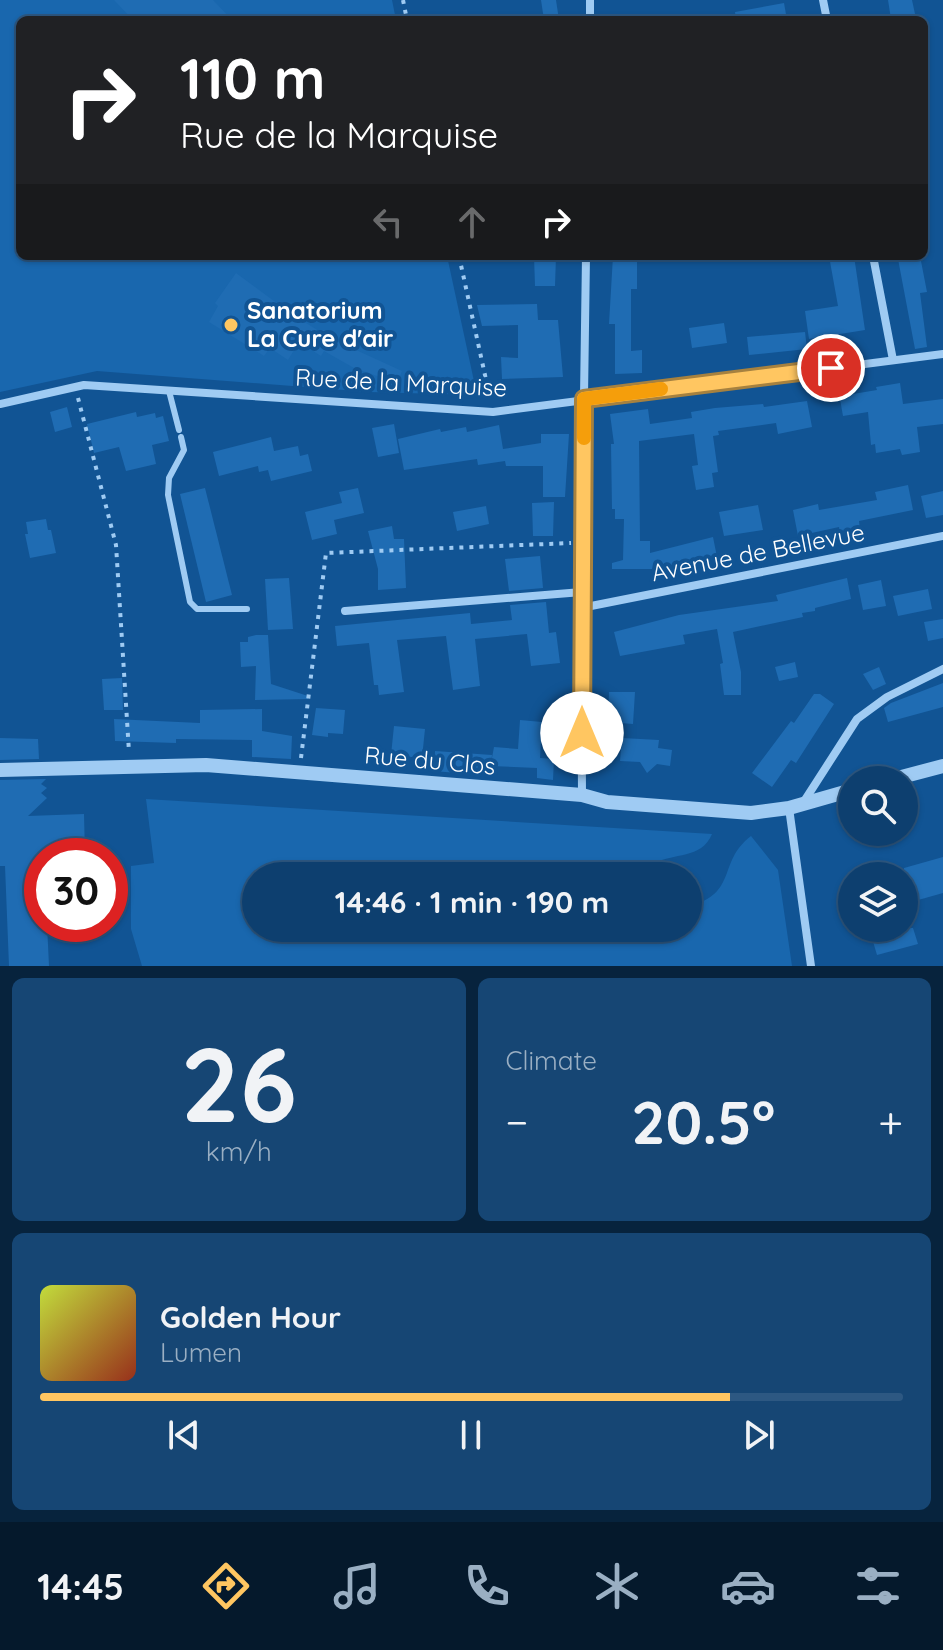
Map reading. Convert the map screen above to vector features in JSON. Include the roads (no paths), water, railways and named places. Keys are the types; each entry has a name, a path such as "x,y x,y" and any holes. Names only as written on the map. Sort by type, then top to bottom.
{"street":[{"path":"582,795 586,260"},
{"path":"874,260 893,360"},
{"name":"Rue de la Marquise","path":"0,404 84,385 493,412 943,354"},
{"name":"Avenue de Bellevue","path":"581,608 943,536"},
{"path":"345,611 582,592"},
{"path":"811,966 796,806 857,719 887,697 943,669"},
{"name":"Rue du Clos","path":"0,770 206,765 582,795 607,802 751,813 796,806 838,794"},
{"path":"918,773 943,766"}],"lane":[{"path":"169,391 184,450 169,478 168,495 190,602 197,609 247,609"}],"place":[{"name":"Sanatorium La Cure d'air","path":"231,325"}]}
